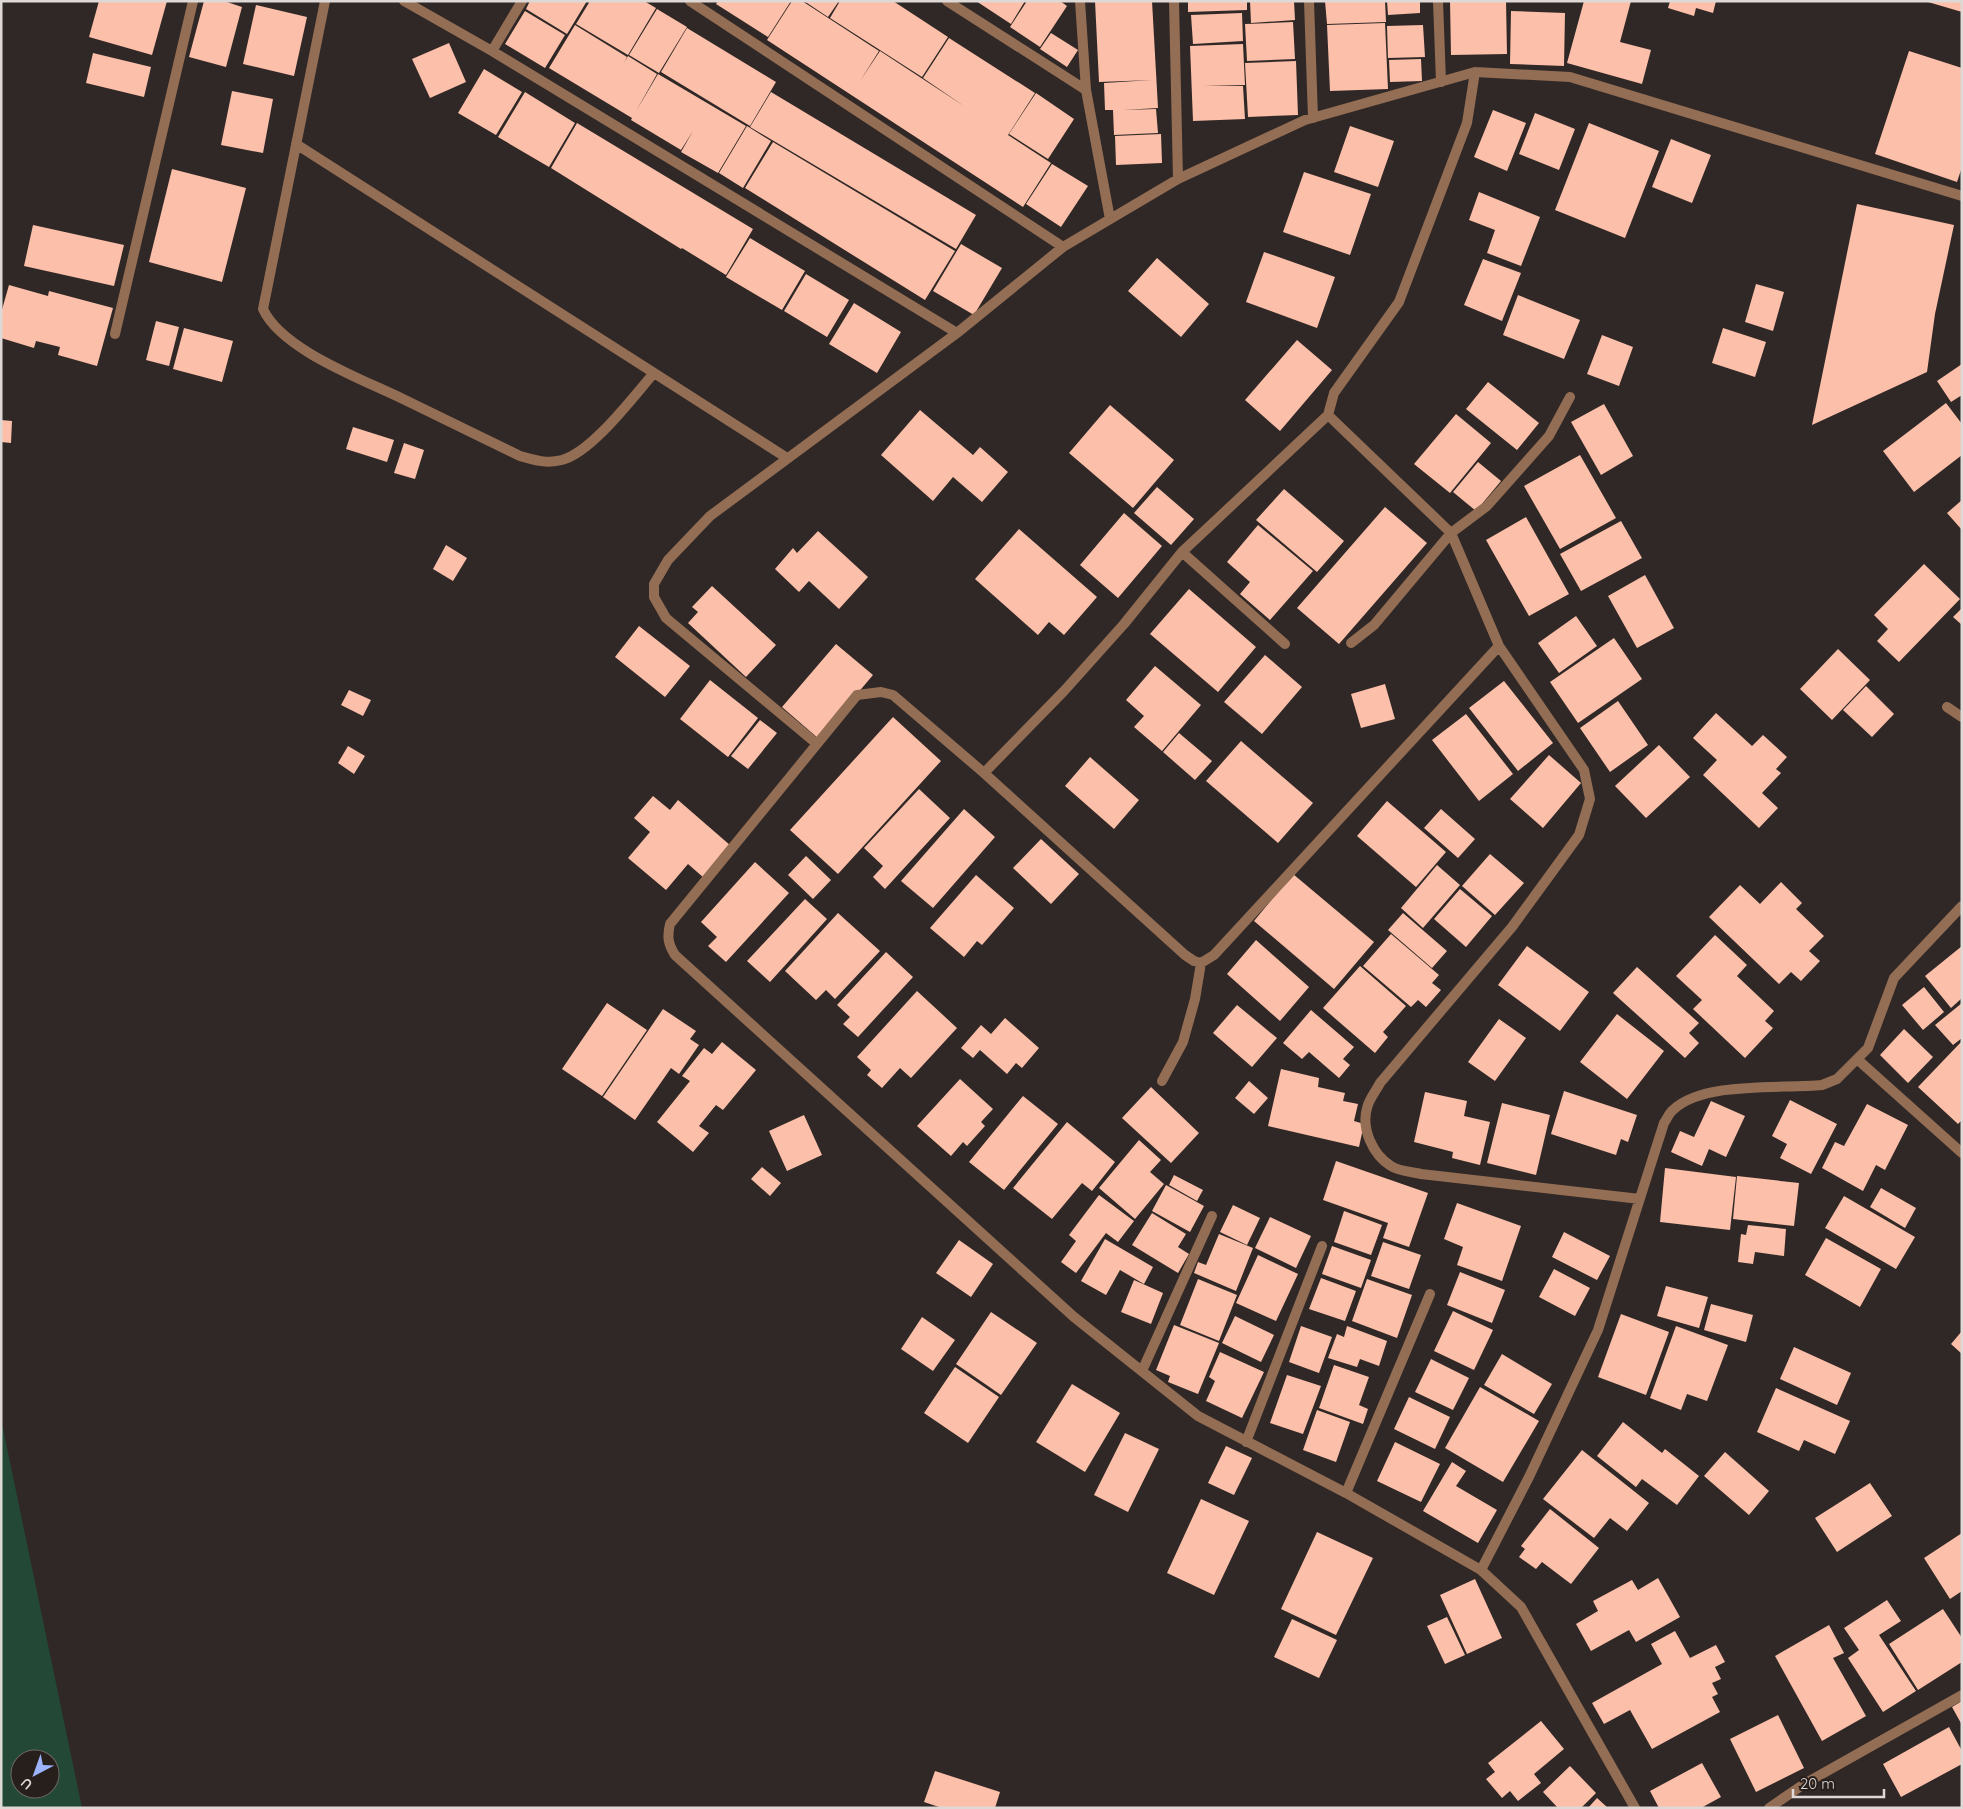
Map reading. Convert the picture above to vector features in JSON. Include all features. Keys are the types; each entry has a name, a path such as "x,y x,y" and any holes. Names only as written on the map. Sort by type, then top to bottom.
{"street":[{"path":"115,334 193,1"},
{"path":"324,1 263,309 268,320 301,348 520,456 539,461 567,458 592,441 654,373"},
{"path":"404,1 492,51 957,333"},
{"path":"492,51 522,1"},
{"path":"690,1 1063,247"},
{"path":"948,1 1086,90"},
{"path":"1080,1 1086,90 1110,219"},
{"path":"1174,1 1178,178"},
{"path":"1309,1 1312,118"},
{"path":"1438,1 1441,82"},
{"path":"984,773 1064,691 1124,624 1182,552 1328,415 1334,392 1399,302 1467,123 1475,72"},
{"path":"817,744 666,618 654,597 654,584 668,560 710,516 957,333 1063,247 1178,178 1312,118 1475,72 1570,77 1962,196"},
{"path":"296,144 787,458"},
{"path":"1351,643 1367,632 1382,617 1451,532 1487,506 1549,436 1570,397"},
{"path":"1328,415 1451,532 1499,646 1584,770 1590,799 1579,835 1512,927 1380,1083 1367,1107 1366,1123 1370,1140 1378,1155 1392,1167 1421,1174 1640,1199"},
{"path":"1182,552 1285,644"},
{"path":"1201,963 1214,956 1499,646"},
{"path":"1201,963 1185,955 984,773 893,695 881,692 858,695 670,924 667,934 668,944 675,955 1074,1317 1198,1416 1346,1493 1481,1570 1522,1607 1635,1808"},
{"path":"1947,707 1962,717"},
{"path":"1481,1570 1598,1330 1664,1122 1672,1110 1686,1101 1720,1089 1822,1085 1837,1079 1868,1048 1894,978 1962,906"},
{"path":"1162,1081 1183,1042 1195,999 1201,963"},
{"path":"1857,1059 1962,1153"},
{"path":"1142,1371 1212,1216"},
{"path":"1246,1442 1322,1246"},
{"path":"1346,1493 1430,1294"},
{"path":"1769,1808 1804,1784 1962,1695"}],"green space":[{"path":"1,1419 82,1808 1,1808"}],"building":[{"path":"99,1 167,1 152,55 89,37"},
{"path":"204,1 224,1 242,7 226,67 189,57"},
{"path":"530,1 587,1 567,34 526,9"},
{"path":"590,1 644,1 656,8 628,55 576,24"},
{"path":"718,1 791,1 768,37 716,4"},
{"path":"792,1 802,1 879,51 860,81 880,51 964,106 923,78 949,38 1035,93 1008,135 1051,163 1023,207 767,40"},
{"path":"804,1 839,1 828,17"},
{"path":"840,1 893,1 948,37 922,77 830,18"},
{"path":"976,1 1025,1 1011,24"},
{"path":"1027,1 1060,1 1067,6 1040,47 1010,27"},
{"path":"1095,1 1152,1 1158,108 1123,110 1156,109 1158,133 1114,135 1113,110 1105,110 1104,83 1152,80 1099,82"},
{"path":"1188,1 1247,1 1247,10 1188,12"},
{"path":"1250,1 1294,1 1295,20 1251,23"},
{"path":"1325,1 1385,1 1386,22 1327,24"},
{"path":"1387,1 1420,1 1420,13 1388,15"},
{"path":"1450,1 1506,1 1507,54 1451,55"},
{"path":"1584,1 1631,1 1620,42 1651,50 1642,84 1567,63"},
{"path":"1670,1 1716,1 1713,13 1696,8 1694,16 1668,8"},
{"path":"1929,1 1962,1 1962,12 1928,2"},
{"path":"256,5 307,17 294,76 243,64"},
{"path":"657,9 687,27 659,73 629,55"},
{"path":"525,11 565,35 545,68 505,44"},
{"path":"1511,11 1565,13 1564,66 1510,64"},
{"path":"1242,13 1243,41 1193,44 1191,15"},
{"path":"1293,22 1295,59 1247,61 1245,24"},
{"path":"1385,23 1388,89 1330,91 1327,25"},
{"path":"575,25 627,57 624,63 628,56 657,74 635,113 658,74 746,126 718,173 681,152 693,131 681,150 549,68"},
{"path":"1423,25 1425,57 1388,58 1387,26"},
{"path":"687,28 776,82 750,126 661,72"},
{"path":"1051,33 1078,50 1067,67 1040,49"},
{"path":"449,43 466,82 430,98 412,59"},
{"path":"1243,44 1245,85 1204,86 1243,86 1245,119 1193,121 1190,46"},
{"path":"1909,51 1962,68 1962,167 1957,182 1875,154"},
{"path":"93,53 151,67 144,97 86,83"},
{"path":"1421,59 1422,81 1390,82 1389,60"},
{"path":"1296,61 1298,115 1248,117 1245,63"},
{"path":"484,69 522,92 496,135 458,113"},
{"path":"232,91 273,99 263,153 221,145"},
{"path":"525,92 575,123 549,167 498,137"},
{"path":"771,92 976,215 956,249 750,127"},
{"path":"1036,93 1074,119 1048,159 1009,134"},
{"path":"1493,110 1526,123 1507,171 1474,157"},
{"path":"1535,113 1575,129 1559,170 1519,154"},
{"path":"577,123 753,229 726,275 551,168"},
{"path":"1589,123 1659,151 1625,238 1555,210"},
{"path":"747,126 771,141 743,188 719,173"},
{"path":"1350,126 1394,141 1378,187 1334,172"},
{"path":"1161,134 1162,163 1116,165 1115,136"},
{"path":"1671,139 1711,155 1692,203 1652,187"},
{"path":"773,142 955,251 925,300 745,188"},
{"path":"1052,164 1088,186 1061,227 1026,204"},
{"path":"172,169 246,188 222,282 149,262"},
{"path":"1304,172 1371,194 1350,255 1283,232"},
{"path":"1479,192 1540,217 1521,266 1487,253 1495,230 1469,220"},
{"path":"1857,204 1954,225 1935,314 1927,372 1812,425"},
{"path":"33,225 124,245 114,286 24,266"},
{"path":"750,238 805,271 782,310 726,277"},
{"path":"961,244 1002,268 974,315 933,291"},
{"path":"1264,252 1335,277 1317,328 1246,302"},
{"path":"1157,258 1209,304 1181,337 1128,291"},
{"path":"1483,259 1521,273 1502,321 1464,305"},
{"path":"806,274 849,300 827,337 784,311"},
{"path":"1756,284 1784,292 1773,331 1745,322"},
{"path":"9,285 48,296 49,291 113,308 97,366 58,355 60,347 36,341 34,348 1,338 1,313"},
{"path":"1518,295 1580,320 1564,359 1503,335"},
{"path":"854,303 901,332 877,373 829,344"},
{"path":"156,321 179,327 169,366 146,360"},
{"path":"184,328 233,341 222,382 173,369"},
{"path":"1723,328 1766,342 1755,377 1712,363"},
{"path":"1602,335 1633,347 1619,386 1587,374"},
{"path":"1297,340 1332,370 1280,431 1245,400"},
{"path":"1962,364 1962,395 1951,402 1937,381"},
{"path":"1488,382 1539,423 1517,450 1466,409"},
{"path":"1946,403 1962,424 1962,455 1914,492 1883,451"},
{"path":"1604,404 1633,456 1601,475 1571,422"},
{"path":"1110,405 1174,460 1133,508 1069,453"},
{"path":"920,410 973,455 980,447 1008,472 982,502 953,477 933,501 881,455"},
{"path":"1456,414 1491,443 1450,493 1414,464"},
{"path":"1,420 12,421 11,443 1,442"},
{"path":"353,427 394,440 387,462 346,449"},
{"path":"404,443 424,450 415,479 394,473"},
{"path":"1580,455 1616,518 1560,549 1524,486"},
{"path":"1478,462 1501,481 1476,511 1453,492"},
{"path":"1157,487 1194,519 1171,545 1134,513"},
{"path":"1284,489 1344,541 1317,572 1256,520"},
{"path":"1962,500 1962,530 1947,513"},
{"path":"1385,507 1427,543 1339,644 1297,608"},
{"path":"1124,513 1162,546 1118,598 1080,565"},
{"path":"1526,517 1569,594 1529,616 1486,540"},
{"path":"1621,521 1642,558 1581,591 1560,554"},
{"path":"1258,525 1313,571 1270,620 1240,594 1250,582 1227,562"},
{"path":"1019,529 1097,597 1064,635 1049,622 1038,635 975,579"},
{"path":"818,531 868,577 839,609 809,581 799,592 775,569 793,548 797,553"},
{"path":"446,545 467,558 453,581 433,569"},
{"path":"1924,564 1960,599 1899,662 1877,641 1888,629 1874,615"},
{"path":"1645,575 1674,628 1637,648 1608,596"},
{"path":"712,586 776,645 746,677 688,623 698,612 692,607"},
{"path":"1189,589 1256,647 1218,692 1150,634"},
{"path":"1962,608 1962,625 1953,617"},
{"path":"1576,616 1597,646 1559,673 1538,643"},
{"path":"639,626 690,666 665,697 615,657"},
{"path":"1614,638 1642,679 1578,723 1550,682"},
{"path":"836,644 873,675 819,739 782,707"},
{"path":"1838,649 1870,680 1832,720 1800,689"},
{"path":"1265,655 1302,687 1262,734 1224,702"},
{"path":"1155,666 1201,705 1162,751 1134,727 1144,716 1126,700"},
{"path":"710,680 758,718 728,757 680,719"},
{"path":"1504,681 1553,743 1518,771 1469,708"},
{"path":"1385,684 1395,719 1361,728 1351,694"},
{"path":"1866,686 1894,714 1872,737 1843,710"},
{"path":"349,690 371,700 363,716 341,705"},
{"path":"1618,701 1648,745 1610,772 1580,728"},
{"path":"1716,713 1752,746 1763,735 1787,757 1776,769 1781,773 1762,793 1778,808 1759,828 1703,775 1717,760 1693,738"},
{"path":"1466,714 1513,774 1479,801 1432,740"},
{"path":"893,717 941,761 838,874 790,830"},
{"path":"760,720 777,733 748,769 731,756"},
{"path":"1179,733 1212,761 1195,780 1163,752"},
{"path":"1241,741 1313,803 1278,843 1206,781"},
{"path":"1659,745 1690,777 1646,818 1615,786"},
{"path":"348,746 365,756 354,774 338,763"},
{"path":"1549,755 1581,783 1543,828 1510,799"},
{"path":"1090,757 1139,800 1114,829 1065,786"},
{"path":"919,789 950,818 885,889 873,877 883,866 864,848"},
{"path":"653,796 670,810 678,800 731,846 704,878 688,864 666,890 628,858 650,832 634,818"},
{"path":"1387,801 1446,852 1416,887 1357,836"},
{"path":"964,809 995,837 933,908 901,881"},
{"path":"1441,809 1475,839 1458,858 1424,828"},
{"path":"1041,839 1079,874 1051,904 1013,868"},
{"path":"1490,854 1524,883 1495,915 1462,886"},
{"path":"806,856 831,880 813,899 788,875"},
{"path":"755,862 789,893 726,962 708,946 717,937 701,922"},
{"path":"1437,865 1460,885 1423,928 1401,908"},
{"path":"1293,874 1374,942 1334,989 1254,921"},
{"path":"976,875 1014,908 982,945 977,941 964,957 930,928"},
{"path":"1781,882 1802,903 1796,909 1824,936 1809,951 1820,961 1801,981 1791,972 1779,984 1709,917 1740,885 1760,904"},
{"path":"1460,889 1492,916 1466,947 1434,919"},
{"path":"805,899 827,919 770,982 747,961"},
{"path":"838,913 880,951 835,999 826,990 816,1000 785,971"},
{"path":"1403,913 1447,951 1432,968 1388,930"},
{"path":"1391,934 1439,975 1432,983 1441,990 1426,1007 1418,1000 1411,1007 1363,966"},
{"path":"1715,935 1747,965 1737,976 1774,1011 1765,1021 1773,1028 1745,1058 1693,1009 1702,1000 1676,976"},
{"path":"1256,940 1309,987 1280,1021 1227,974"},
{"path":"1527,946 1589,992 1560,1031 1498,985"},
{"path":"1962,946 1962,998 1951,1008 1925,976"},
{"path":"886,952 913,977 858,1037 843,1024 850,1017 837,1005"},
{"path":"1360,966 1406,1006 1383,1032 1388,1037 1375,1053 1323,1008"},
{"path":"1637,967 1699,1023 1689,1033 1699,1043 1685,1058 1613,993"},
{"path":"1924,987 1944,1012 1923,1030 1902,1005"},
{"path":"917,991 957,1028 911,1078 900,1068 882,1088 867,1075 871,1070 857,1057"},
{"path":"607,1003 647,1030 602,1096 562,1069"},
{"path":"1962,1003 1962,1038 1953,1045 1935,1025"},
{"path":"1237,1005 1277,1038 1252,1067 1213,1033"},
{"path":"663,1009 696,1031 690,1039 699,1045 679,1074 671,1068 635,1120 603,1097"},
{"path":"1311,1010 1354,1047 1343,1059 1350,1065 1339,1078 1309,1052 1302,1059 1283,1043"},
{"path":"1617,1014 1664,1051 1627,1099 1580,1062"},
{"path":"1005,1018 1039,1048 1022,1068 1016,1063 1007,1074 980,1050 973,1058 961,1048 981,1025 991,1034"},
{"path":"1499,1019 1526,1038 1495,1081 1468,1062"},
{"path":"1904,1029 1933,1057 1908,1083 1880,1055"},
{"path":"1962,1041 1962,1120 1958,1124 1918,1087"},
{"path":"722,1042 756,1070 723,1110 716,1105 699,1126 709,1133 693,1152 657,1122 690,1081 682,1076 704,1048 712,1054"},
{"path":"1281,1069 1319,1078 1318,1087 1345,1093 1343,1101 1358,1104 1354,1121 1364,1124 1359,1147 1268,1126"},
{"path":"960,1079 993,1109 981,1122 985,1126 967,1146 963,1142 951,1156 917,1126"},
{"path":"1249,1081 1268,1098 1254,1114 1235,1098"},
{"path":"1151,1087 1199,1133 1171,1163 1122,1118"},
{"path":"1564,1091 1637,1115 1628,1142 1621,1139 1616,1155 1551,1134"},
{"path":"1425,1092 1467,1101 1464,1116 1490,1122 1480,1165 1452,1158 1453,1152 1414,1142"},
{"path":"1023,1096 1058,1124 1004,1190 969,1162"},
{"path":"1790,1100 1837,1124 1811,1174 1780,1158 1787,1144 1772,1136"},
{"path":"1711,1101 1745,1116 1726,1157 1709,1149 1702,1166 1671,1152 1680,1131 1694,1137"},
{"path":"1502,1103 1550,1115 1536,1175 1487,1163"},
{"path":"1867,1104 1908,1125 1885,1170 1876,1165 1863,1191 1822,1168 1835,1142 1844,1146"},
{"path":"804,1115 822,1155 787,1171 769,1131"},
{"path":"1067,1122 1115,1162 1092,1191 1082,1183 1052,1219 1013,1188"},
{"path":"1139,1140 1161,1160 1150,1172 1164,1184 1135,1219 1099,1188"},
{"path":"1336,1161 1428,1193 1409,1247 1383,1238 1388,1223 1323,1200"},
{"path":"762,1167 781,1183 770,1196 751,1179"},
{"path":"1665,1168 1736,1177 1730,1230 1660,1222"},
{"path":"1174,1175 1203,1190 1197,1201 1169,1185"},
{"path":"1737,1176 1799,1183 1794,1226 1733,1219"},
{"path":"1166,1185 1204,1206 1190,1232 1152,1211"},
{"path":"1881,1188 1916,1208 1905,1228 1870,1207"},
{"path":"1099,1195 1134,1221 1118,1242 1106,1233 1076,1273 1061,1262 1076,1241 1069,1235"},
{"path":"1844,1196 1915,1237 1896,1269 1825,1228"},
{"path":"1457,1203 1521,1226 1502,1281 1457,1265 1463,1247 1444,1239"},
{"path":"1233,1205 1260,1218 1247,1245 1220,1232"},
{"path":"1344,1211 1382,1225 1371,1255 1334,1242"},
{"path":"1152,1213 1186,1234 1178,1247 1189,1254 1178,1273 1132,1245"},
{"path":"1270,1217 1311,1236 1296,1268 1255,1248"},
{"path":"1748,1225 1786,1229 1784,1256 1755,1252 1753,1264 1738,1262 1741,1234 1746,1235"},
{"path":"1564,1232 1610,1256 1597,1280 1552,1257"},
{"path":"1219,1234 1253,1248 1236,1291 1194,1273 1198,1262 1206,1265"},
{"path":"1826,1238 1881,1269 1860,1307 1805,1275"},
{"path":"1105,1239 1153,1267 1144,1284 1120,1270 1106,1295 1081,1281"},
{"path":"959,1240 993,1264 971,1297 936,1273"},
{"path":"1383,1242 1421,1255 1409,1289 1371,1276"},
{"path":"1332,1246 1371,1260 1361,1288 1322,1274"},
{"path":"1258,1255 1298,1274 1276,1321 1236,1303"},
{"path":"1554,1269 1590,1288 1575,1316 1539,1297"},
{"path":"1460,1272 1505,1290 1492,1323 1447,1305"},
{"path":"1321,1278 1356,1291 1345,1321 1309,1309"},
{"path":"1198,1279 1237,1295 1219,1341 1180,1325"},
{"path":"1367,1279 1412,1295 1397,1338 1352,1321"},
{"path":"1134,1280 1163,1293 1151,1324 1121,1312"},
{"path":"1666,1286 1708,1297 1699,1328 1657,1316"},
{"path":"1711,1304 1753,1315 1746,1342 1704,1330"},
{"path":"1453,1311 1493,1330 1474,1370 1434,1351"},
{"path":"991,1312 1037,1343 1001,1395 956,1364"},
{"path":"1621,1314 1669,1332 1646,1395 1598,1377"},
{"path":"1235,1316 1274,1335 1261,1362 1222,1343"},
{"path":"922,1317 955,1340 933,1371 901,1349"},
{"path":"1174,1325 1219,1343 1198,1394 1168,1382 1170,1376 1156,1370"},
{"path":"1301,1326 1332,1337 1319,1373 1289,1362"},
{"path":"1347,1326 1387,1341 1379,1366 1360,1359 1357,1367 1328,1358 1337,1334 1344,1337"},
{"path":"1676,1326 1728,1345 1707,1401 1687,1394 1681,1410 1650,1398"},
{"path":"1962,1331 1962,1354 1951,1344"},
{"path":"1794,1347 1851,1373 1837,1405 1780,1379"},
{"path":"1220,1352 1264,1372 1242,1418 1206,1401 1215,1381 1209,1377"},
{"path":"1502,1354 1552,1384 1534,1414 1484,1385"},
{"path":"1431,1359 1469,1378 1453,1410 1415,1392"},
{"path":"1334,1365 1369,1377 1359,1405 1368,1409 1363,1424 1319,1408"},
{"path":"955,1367 999,1397 968,1443 924,1413"},
{"path":"1287,1375 1321,1386 1303,1434 1270,1423"},
{"path":"1072,1384 1120,1413 1085,1472 1036,1442"},
{"path":"1480,1387 1539,1421 1503,1482 1445,1448"},
{"path":"1776,1388 1850,1421 1835,1454 1804,1440 1799,1451 1757,1432"},
{"path":"1409,1397 1450,1417 1435,1449 1394,1429"},
{"path":"1317,1410 1350,1422 1336,1462 1303,1450"},
{"path":"1623,1422 1662,1453 1665,1449 1699,1476 1677,1505 1642,1479 1636,1487 1597,1456"},
{"path":"1125,1433 1159,1449 1128,1512 1094,1495"},
{"path":"1395,1442 1440,1464 1421,1502 1377,1481"},
{"path":"1226,1446 1252,1458 1234,1495 1208,1483"},
{"path":"1582,1450 1649,1503 1627,1531 1610,1518 1594,1538 1543,1499"},
{"path":"1725,1452 1769,1491 1749,1515 1704,1476"},
{"path":"1452,1462 1466,1471 1456,1486 1497,1510 1478,1543 1423,1511"},
{"path":"1870,1483 1892,1516 1837,1552 1815,1518"},
{"path":"1201,1499 1249,1521 1214,1595 1167,1573"},
{"path":"1550,1509 1599,1548 1571,1584 1542,1562 1536,1569 1519,1557 1525,1549 1521,1546"},
{"path":"1317,1532 1373,1558 1336,1635 1281,1609"},
{"path":"1962,1533 1962,1591 1950,1599 1924,1558"},
{"path":"1658,1578 1680,1617 1636,1642 1629,1630 1591,1651 1576,1624 1598,1611 1593,1601 1632,1580 1638,1590"},
{"path":"1475,1579 1502,1638 1467,1654 1440,1595"},
{"path":"1887,1600 1901,1621 1879,1635 1916,1691 1883,1712 1848,1658 1859,1650 1844,1628"},
{"path":"1943,1609 1962,1638 1962,1662 1918,1690 1889,1644"},
{"path":"1447,1617 1465,1655 1445,1664 1427,1626"},
{"path":"1292,1619 1337,1640 1319,1678 1274,1657"},
{"path":"1829,1625 1844,1653 1833,1658 1866,1716 1822,1741 1775,1656"},
{"path":"1675,1631 1690,1658 1716,1645 1725,1662 1715,1667 1721,1679 1712,1683 1718,1694 1712,1697 1720,1712 1652,1749 1630,1710 1604,1724 1592,1703 1662,1664 1651,1644"},
{"path":"1962,1701 1962,1725 1952,1707"},
{"path":"1778,1715 1804,1768 1756,1792 1730,1739"},
{"path":"1541,1721 1564,1749 1534,1774 1541,1783 1518,1801 1510,1791 1502,1798 1486,1779 1495,1772 1488,1763"},
{"path":"1949,1727 1962,1751 1962,1764 1901,1797 1883,1764"},
{"path":"1702,1763 1721,1797 1701,1808 1659,1808 1650,1791"},
{"path":"1570,1766 1596,1793 1581,1808 1558,1808 1543,1792"},
{"path":"935,1771 1000,1792 995,1808 942,1808 924,1802"},
{"path":"1597,1798 1608,1808 1588,1808"}]}
